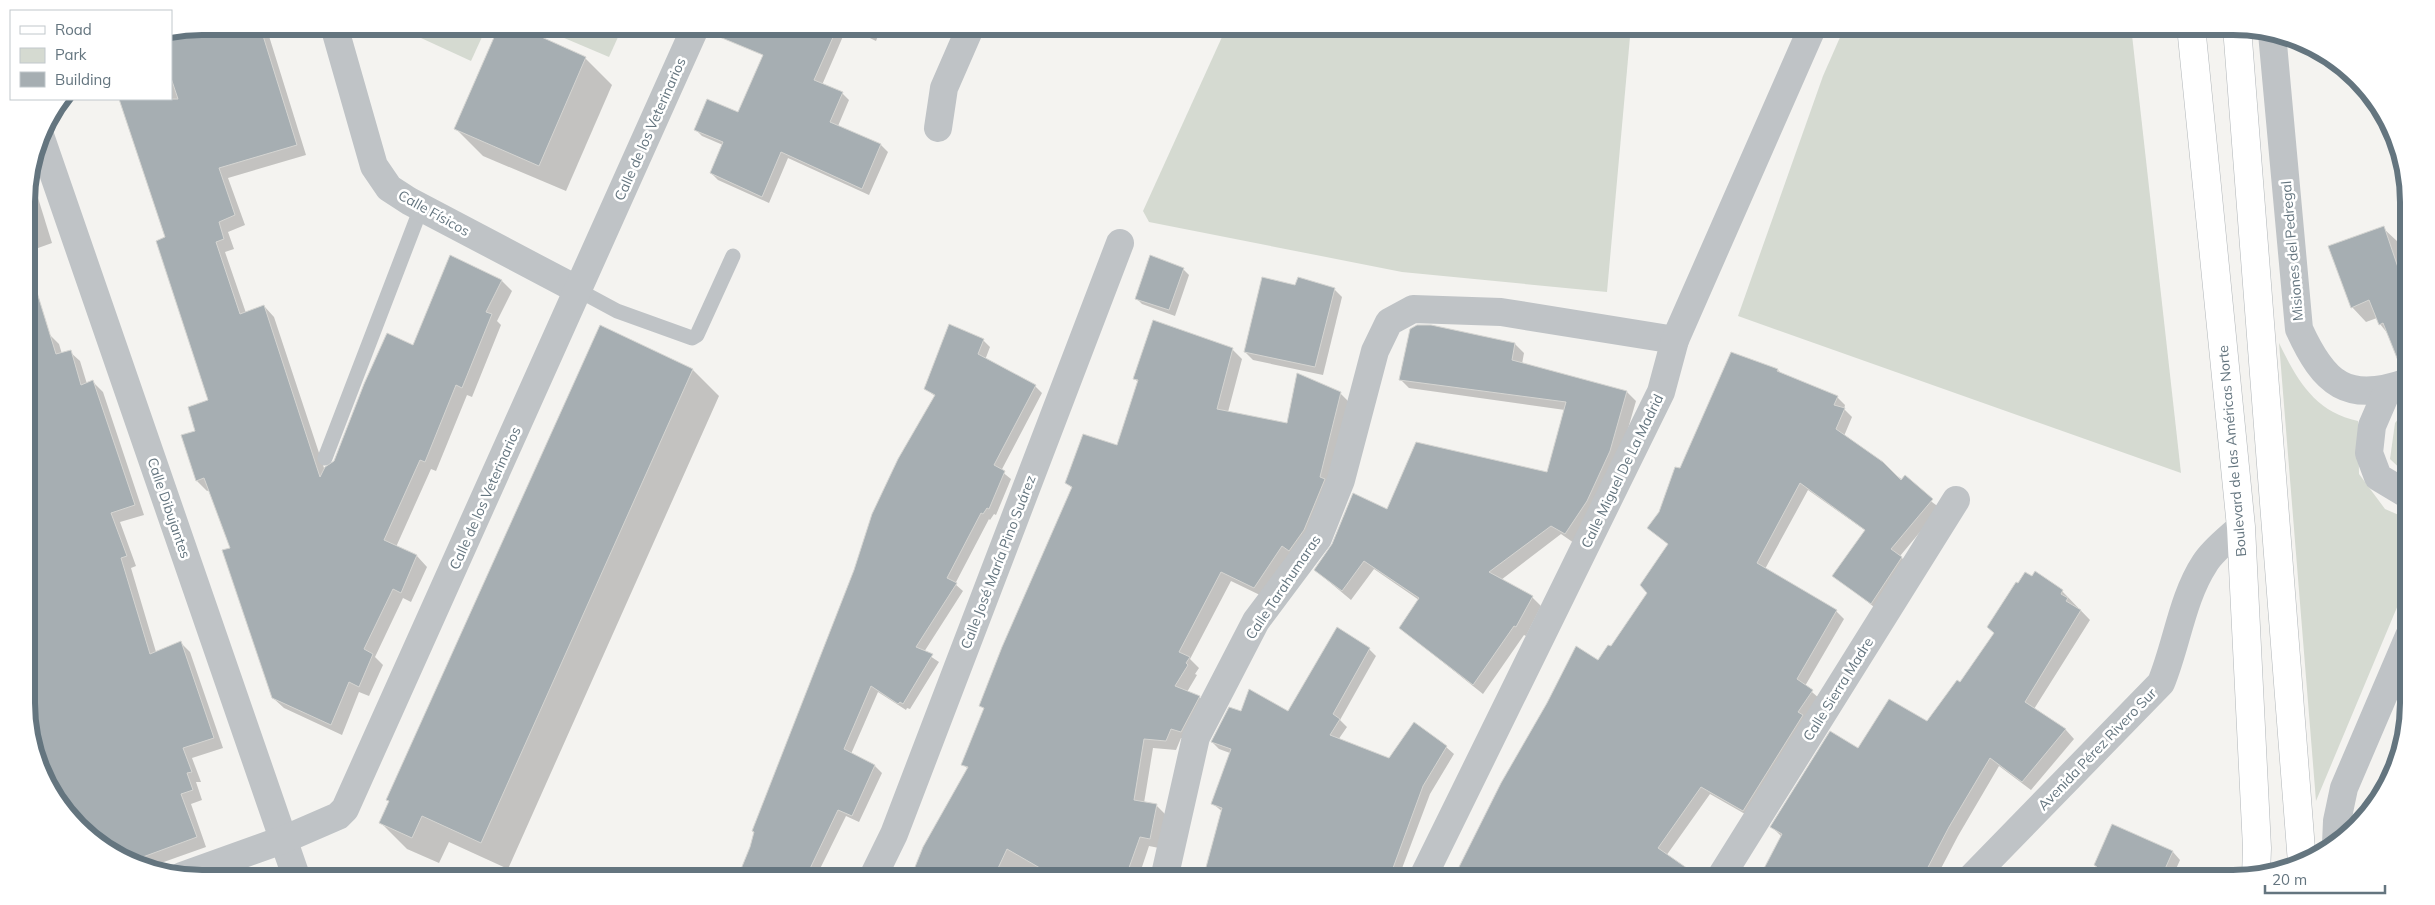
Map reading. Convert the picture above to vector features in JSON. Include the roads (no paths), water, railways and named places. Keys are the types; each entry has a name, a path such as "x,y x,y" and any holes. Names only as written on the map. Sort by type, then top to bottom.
{"main road":[{"name":"Boulevard de las Américas Norte","path":"2192,35 2241,527 2257,848 2256,869"},
{"path":"2238,35 2301,855"}],"street":[{"name":"Calle Físicos","path":"340,35 374,166 389,188 421,208 578,290"},
{"name":"Calle de los Veterinarios","path":"199,870 284,839 338,816 345,809 692,35"},
{"path":"938,128 944,88 967,35"},
{"name":"Calle Miguel De La Madrid","path":"1426,870 1662,392 1675,340 1809,35"},
{"name":"Misiones del Pedregal","path":"2273,40 2299,329 2311,356 2328,378 2356,391 2398,386"},
{"name":"Calle Dibujantes","path":"44,150 294,870"},
{"name":"Calle José María Pino Suárez","path":"876,870 894,834 1120,243"},
{"name":"Calle Tarahumaras","path":"1166,870 1196,737 1256,621 1318,538 1341,480 1375,351 1389,322 1413,309 1502,312 1675,340"},
{"path":"2398,386 2372,426 2369,453 2378,476 2400,490"},
{"name":"Calle Sierra Madre","path":"1725,870 1956,500"},
{"name":"Avenida Pérez Rivero Sur","path":"1979,870 2161,683 2172,655 2191,589 2206,561 2241,527"},
{"path":"2336,834 2337,821 2344,788 2400,655"}],"lane":[{"path":"326,458 421,208"},
{"path":"578,290 617,311 692,338 697,335 733,256"}]}
